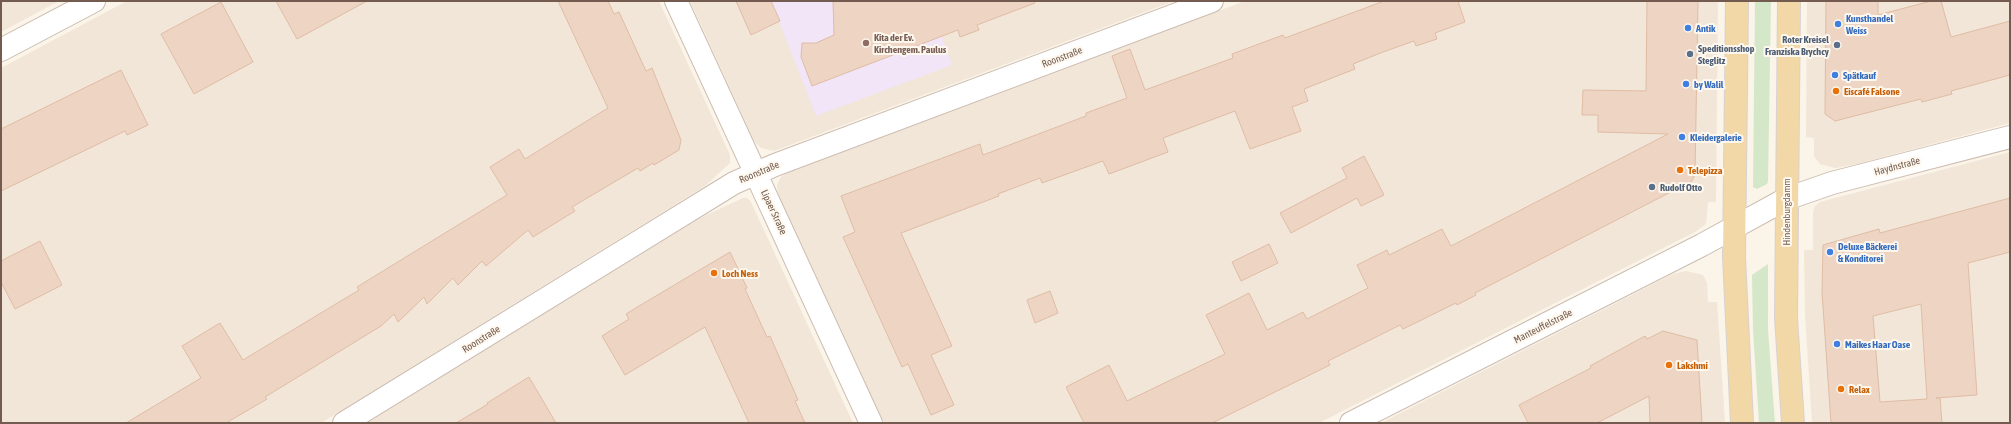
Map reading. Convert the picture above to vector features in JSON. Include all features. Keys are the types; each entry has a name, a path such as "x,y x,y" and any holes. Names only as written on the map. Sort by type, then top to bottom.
{"main road":[{"path":"1737,1 1734,228 1735,303 1742,423"},
{"name":"Hindenburgdamm","path":"1789,1 1786,318 1793,423"}],"street":[{"path":"1,50 94,1"},
{"name":"Lipaer Straße","path":"676,1 871,423"},
{"name":"Roonstraße","path":"344,423 734,183 783,162 1212,1"},
{"name":"Haydnstraße","path":"1734,228 1786,199 1832,183 2010,137"},
{"name":"Manteuffelstraße","path":"1351,423 1734,228"}],"shaded area":[{"path":"1,1 59,1 1,32"},
{"path":"127,1 659,1 730,155 730,163 705,186 321,423 1,423 1,68"},
{"path":"690,1 1174,1 774,151 761,148 754,141"},
{"name":"Kita der Ev. Kirchengem. Paulus","path":"771,1 929,1 952,65 816,116"},
{"path":"1245,1 1718,1 1716,202 1708,202 1706,224 1695,232 1319,423 884,423 778,194 777,185 781,177 788,172"},
{"path":"1807,1 2010,1 2010,123 1857,164 1835,168 1820,164 1814,156 1814,138 1806,137"},
{"path":"2010,152 2010,423 1812,423 1805,314 1804,250 1813,250 1813,212 1815,206 1820,202"},
{"path":"743,198 747,198 751,202 853,423 366,423 698,219"},
{"path":"1686,271 1703,275 1707,283 1708,302 1717,302 1725,423 1381,423 1673,274"}],"green space":[{"path":"1755,1 1771,1 1768,181 1767,184 1757,189 1753,187"},
{"path":"1768,264 1768,330 1775,423 1759,423 1753,330 1752,275"}],"building":[{"path":"276,1 367,1 297,39"},
{"path":"558,1 608,1 614,14 619,12 646,71 652,68 681,140 679,150 654,165 653,163 640,171 638,168 572,207 575,211 533,237 528,230 486,266 482,261 458,285 453,278 427,304 424,297 398,322 394,314 381,326 265,397 267,399 226,423 126,423 201,378 182,346 220,323 243,360 359,290 357,287 507,195 490,167 519,149 525,159 608,108"},
{"path":"736,1 771,1 780,21 751,35"},
{"path":"833,1 1034,1 1035,3 977,25 979,30 960,37 958,30 812,86 801,57 802,43 816,43 834,35"},
{"path":"1384,1 1458,1 1465,22 1435,33 1437,39 1416,46 1414,41 1383,52 1353,64 1355,69 1304,89 1308,101 1292,107 1301,131 1250,149 1235,111 1163,138 1168,152 1109,174 1103,161 1042,183 1040,178 998,194 999,196 901,233 952,346 931,355 954,405 931,415 908,364 902,367 843,237 855,232 841,196 980,144 983,155 1086,116 1086,113 1127,98 1112,56 1130,49 1145,90 1233,58 1232,54 1283,35 1285,38"},
{"path":"1647,1 1698,1 1695,174 1692,181 1475,293 1476,295 1457,305 1456,303 1403,329 1400,325 1328,361 1330,365 1212,423 1084,423 1066,387 1109,365 1127,401 1225,354 1206,315 1249,293 1267,330 1303,312 1307,319 1368,288 1357,265 1387,250 1389,255 1442,229 1451,246 1668,134 1598,132 1598,115 1582,115 1583,90 1646,91"},
{"path":"1826,1 1878,1 1878,15 1931,1 1941,1 1951,37 2010,21 2010,75 1951,91 1952,94 1922,102 1921,99 1835,121 1825,114"},
{"path":"221,2 253,62 194,94 161,34"},
{"path":"121,70 148,125 127,135 125,131 1,191 1,129"},
{"path":"1364,156 1384,195 1361,206 1357,198 1291,233 1280,213 1347,178 1342,168"},
{"path":"2010,198 2010,252 1968,263 1977,395 1936,398 1940,398 1942,423 1831,423 1822,292 1823,245 1879,229 1880,233","holes":["1921,304 1927,399 1880,402 1873,316"]},
{"path":"40,241 62,285 15,309 1,282 1,261"},
{"path":"1269,244 1278,263 1241,281 1232,262"},
{"path":"730,252 747,288 745,289 767,337 770,336 798,400 795,401 805,423 749,423 705,327 625,375 602,336 629,319 626,314"},
{"path":"1050,291 1058,313 1035,323 1027,300"},
{"path":"1663,331 1697,340 1702,423 1650,423 1649,396 1597,423 1528,423 1519,405 1591,368 1590,366 1645,336 1647,339"},
{"path":"529,377 556,423 456,423 488,404 487,403"}],"place":[{"name":"Kunsthandel Weiss","path":"1838,24"},
{"name":"Antik","path":"1688,28"},
{"name":"Kita der Ev. Kirchengem. Paulus","path":"866,43"},
{"name":"Roter Kreisel Franziska Brychcy","path":"1837,45"},
{"name":"Speditionsshop Steglitz","path":"1690,54"},
{"name":"Spätkauf","path":"1835,75"},
{"name":"by Walil","path":"1686,84"},
{"name":"Eiscafé Falsone","path":"1836,91"},
{"name":"Kleidergalerie","path":"1682,137"},
{"name":"Telepizza","path":"1680,170"},
{"name":"Rudolf Otto","path":"1652,187"},
{"name":"Deluxe Bäckerei & Konditorei","path":"1830,252"},
{"name":"Loch Ness","path":"714,273"},
{"name":"Maikes Haar Oase","path":"1837,344"},
{"name":"Lakshmi","path":"1669,365"},
{"name":"Relax","path":"1841,389"}]}
